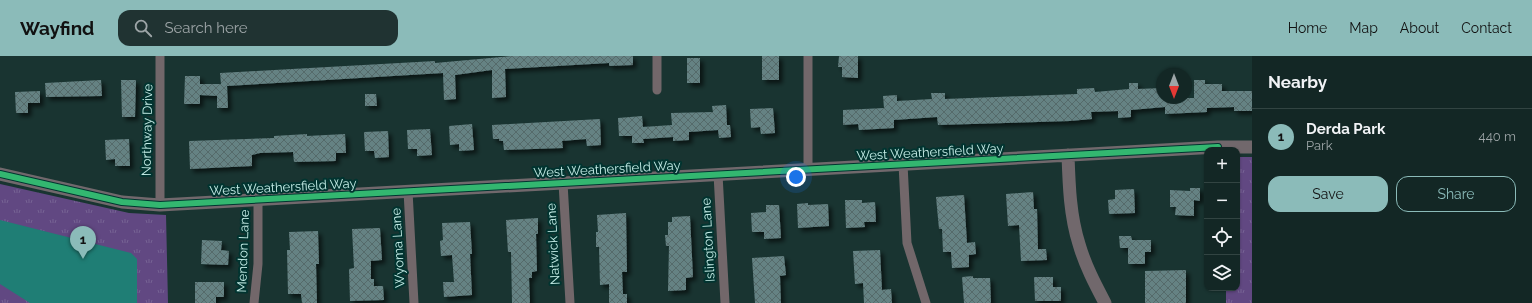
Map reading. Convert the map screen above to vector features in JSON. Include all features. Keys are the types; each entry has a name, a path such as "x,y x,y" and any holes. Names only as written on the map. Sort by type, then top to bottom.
{"street":[{"name":"Northway Drive","path":"160,56 160,205"},
{"path":"657,56 657,90"},
{"path":"808,56 808,170"},
{"name":"West Weathersfield Way","path":"0,174 122,202 160,205 1218,147 1252,147"},
{"path":"1068,155 1071,201 1079,243 1092,278 1105,303"},
{"path":"902,164 907,243 926,303"},
{"name":"Islington Lane","path":"718,174 725,303"},
{"name":"Natwick Lane","path":"563,183 570,303"},
{"name":"Wyoma Lane","path":"408,191 414,303"},
{"name":"Mendon Lane","path":"254,303 258,264 258,200"}],"green space":[{"path":"1240,157 1252,157 1252,303 1226,303 1226,291 1240,291"},
{"path":"0,184 129,213 166,215 168,303 0,303"}],"water":[{"path":"0,220 131,253 137,259 137,303 30,303 0,284"}],"building":[{"path":"512,56 633,56 633,65 609,66 609,63 505,69 506,97 492,98 492,70 455,75 456,99 444,100 443,73 227,86 228,108 217,108 217,96 200,95 200,104 184,104 185,76 200,76 200,84 221,84 220,73 435,61 435,63"},
{"path":"762,56 779,56 779,80 762,80"},
{"path":"839,56 858,56 858,78 842,77 842,67 838,67"},
{"path":"687,58 700,58 700,83 687,83"},
{"path":"101,80 102,96 46,97 45,83"},
{"path":"121,80 136,80 135,117 122,117"},
{"path":"1194,80 1205,80 1205,84 1222,84 1222,91 1252,91 1252,111 1234,111 1234,107 1207,108 1207,112 1165,114 1165,107 1131,110 1131,117 1118,118 1118,111 1091,112 1092,119 1070,121 938,125 937,117 894,120 894,128 859,130 858,124 843,125 843,110 884,108 883,96 897,95 897,101 932,99 931,93 945,93 945,99 1077,94 1077,89 1094,88 1095,92 1129,89 1129,83 1138,83 1138,89 1156,88 1156,104 1192,104 1192,98 1194,98"},
{"path":"40,91 40,103 28,103 28,113 16,113 15,92"},
{"path":"365,94 376,94 377,106 365,106"},
{"path":"726,105 727,125 730,125 731,137 719,138 718,130 689,132 689,140 673,141 673,137 643,139 644,143 632,143 632,136 619,136 618,118 642,116 643,127 672,125 671,113 713,112 712,106"},
{"path":"773,108 775,133 761,134 760,127 751,128 750,109"},
{"path":"600,119 601,145 587,146 586,139 562,141 563,148 504,150 503,141 493,139 492,125"},
{"path":"472,124 474,150 459,151 459,144 450,145 449,126"},
{"path":"430,129 432,155 417,156 417,149 408,149 407,130"},
{"path":"388,131 389,157 375,158 374,151 365,151 364,132"},
{"path":"307,134 307,136 345,134 346,153 336,153 336,161 294,162 293,152 260,153 252,155 252,166 190,169 189,141 274,138 274,136"},
{"path":"129,139 130,166 115,166 115,159 106,160 105,140"},
{"path":"1190,188 1200,188 1200,201 1194,200 1194,216 1175,215 1176,207 1170,207 1170,190 1190,191"},
{"path":"1134,189 1135,213 1109,214 1108,200 1115,199 1115,190"},
{"path":"1033,192 1034,209 1037,209 1038,249 1046,249 1047,260 1021,261 1019,225 1008,226 1006,194"},
{"path":"964,195 967,243 975,242 976,254 969,255 969,267 952,268 951,252 943,252 942,229 939,229 936,197"},
{"path":"845,200 862,200 862,203 875,202 876,222 864,222 865,227 846,228"},
{"path":"808,203 808,205 828,204 829,226 798,228 797,204"},
{"path":"766,205 779,205 781,238 764,239 764,232 752,232 751,213 766,212"},
{"path":"626,213 627,272 622,272 623,294 627,294 627,303 609,303 609,284 600,285 599,247 596,247 596,232 598,232 597,215"},
{"path":"690,216 693,277 686,278 686,290 668,291 669,246 666,246 665,235 668,235 668,222 672,222 672,217"},
{"path":"538,218 538,234 536,234 537,271 532,272 532,278 529,278 530,303 512,303 511,252 508,252 506,220"},
{"path":"470,222 472,295 444,297 443,282 454,282 452,255 441,256 440,241 443,240 442,223"},
{"path":"380,228 382,260 371,261 371,279 374,279 374,286 383,286 384,300 350,301 349,269 354,268 352,229"},
{"path":"318,231 319,264 316,264 317,303 302,303 301,294 288,294 287,250 290,250 289,232"},
{"path":"1119,236 1131,236 1132,240 1151,240 1151,252 1145,252 1145,264 1128,264 1128,248 1120,248"},
{"path":"202,240 222,241 221,250 229,251 228,265 201,264"},
{"path":"880,250 882,290 891,289 892,303 864,303 863,283 855,284 853,251"},
{"path":"784,256 786,275 780,276 781,303 755,303 752,258"},
{"path":"1186,270 1186,303 1145,303 1145,271"},
{"path":"973,276 973,278 990,278 991,303 964,303 962,277"},
{"path":"1034,277 1053,277 1053,287 1061,287 1061,301 1035,301"},
{"path":"195,282 224,282 224,297 216,297 216,303 195,303"}],"cycle path":[{"path":"0,174 122,202 160,205 1204,148"}],"place":[{"name":"Derda Park","path":"83,259"}]}
